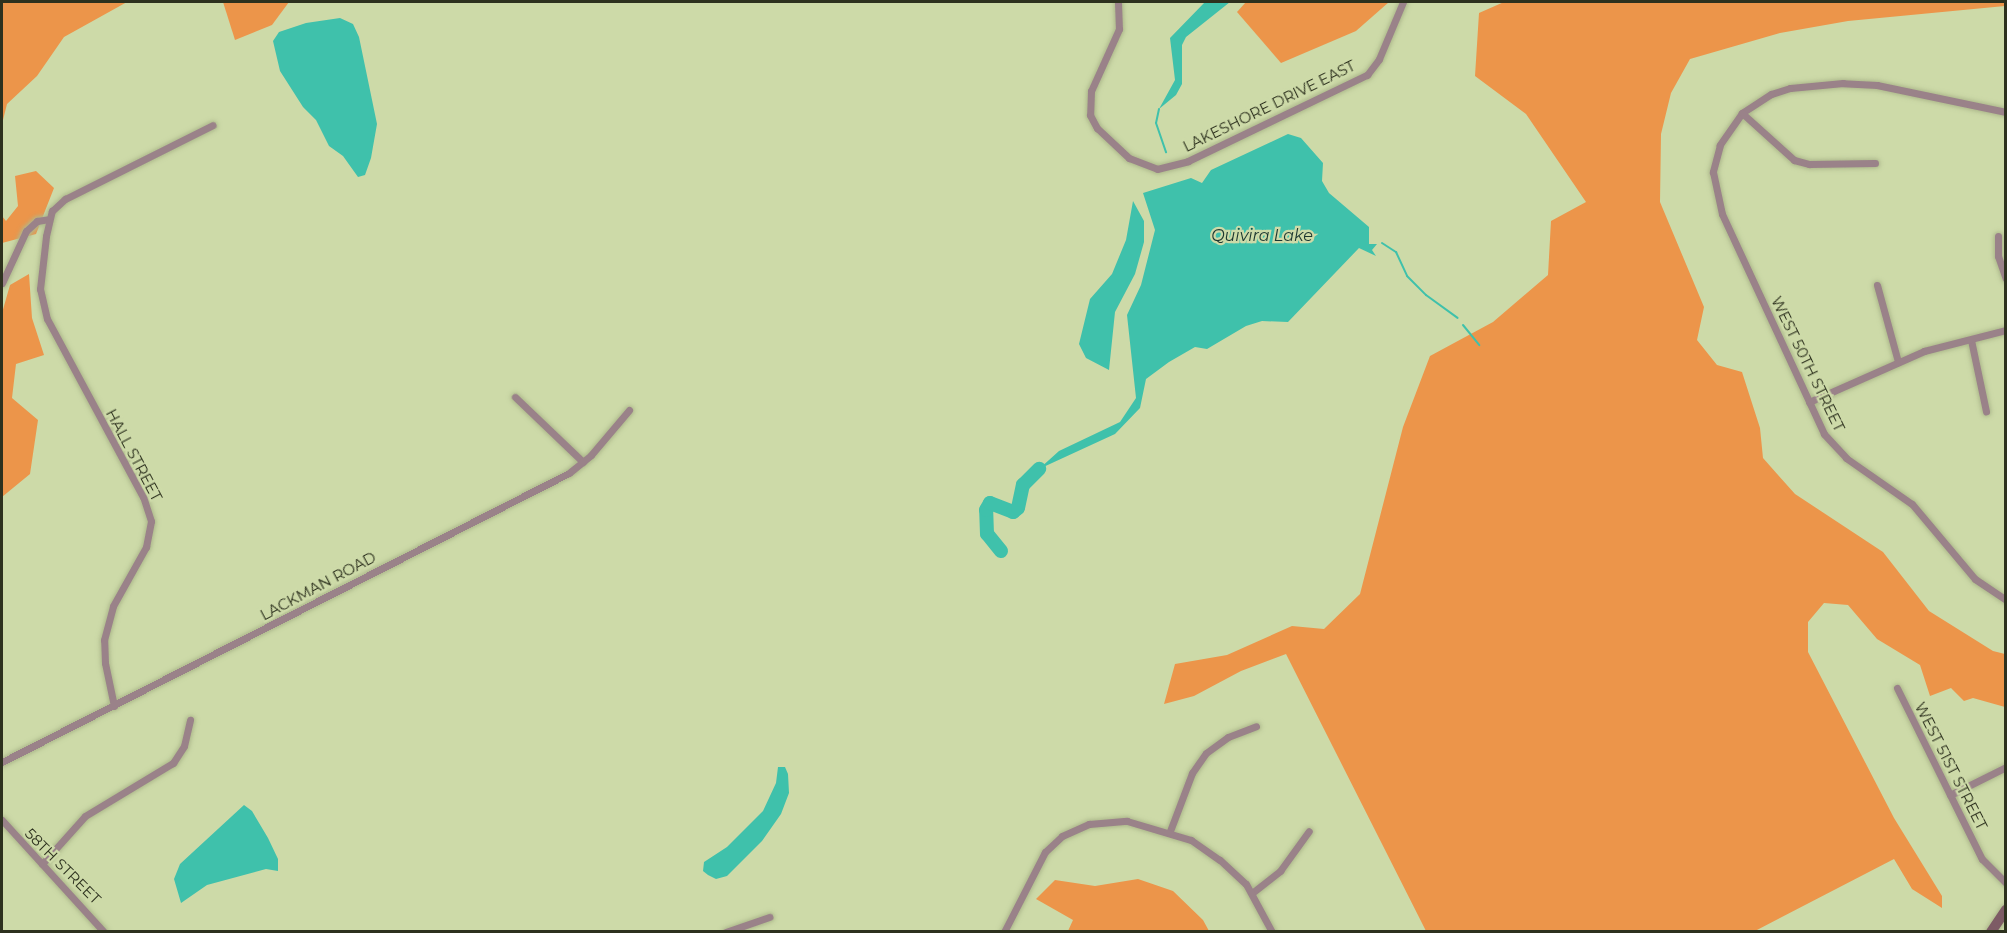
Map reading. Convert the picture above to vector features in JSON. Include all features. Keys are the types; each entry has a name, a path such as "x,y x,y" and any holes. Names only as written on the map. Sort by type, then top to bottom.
{"main road":[{"path":"1991,932 2006,910"}],"street":[{"name":"LAKESHORE DRIVE EAST","path":"1118,2 1119,29 1091,91 1089,104 1097,128 1138,165 1166,169 1358,80 1379,59 1403,2"},
{"path":"1875,163 1809,165 1794,160 1742,113 1771,94 1843,83 1877,85 2006,112"},
{"name":"WEST 50TH STREET","path":"1742,113 1728,128 1718,152 1713,172 1716,198 1820,428 1837,450 1912,504 1975,579 2006,600"},
{"path":"2,283 26,231 37,221 49,219 65,199 213,124"},
{"name":"HALL STREET","path":"49,219 41,272 44,312 143,497 151,521 146,547 113,606 106,630 104,654 114,706"},
{"path":"1998,236 1998,256 2006,279"},
{"path":"1877,285 1898,362"},
{"path":"1809,402 1924,351 2006,330"},
{"path":"1971,340 1986,411"},
{"path":"515,396 583,462"},
{"name":"LACKMAN ROAD","path":"2,762 544,486 583,462 629,410"},
{"name":"WEST 51ST STREET","path":"1897,688 1982,859 2006,883"},
{"path":"42,864 85,816 173,763 184,746 190,720"},
{"path":"1170,831 1192,773 1206,753 1228,737 1256,726"},
{"path":"1950,795 2006,767"},
{"name":"58TH STREET","path":"2,820 104,932"},
{"path":"1004,932 1045,852 1062,836 1089,824 1127,821 1170,831 1191,840 1220,860 1252,893 1272,932"},
{"path":"1252,893 1280,871 1309,831"},
{"path":"726,932 770,917"}],"shaded area":[{"path":"2,2 127,2 64,37 37,76 7,104 2,124"},
{"path":"223,2 289,2 272,25 235,40"},
{"path":"1246,2 1389,2 1356,31 1281,63 1237,12"},
{"path":"1504,2 2005,2 2005,6 1848,21 1780,33 1690,59 1671,93 1661,134 1660,202 1704,307 1697,340 1717,365 1742,372 1760,428 1763,458 1795,494 1883,552 1929,611 1993,651 2005,654 2005,707 1973,698 1964,701 1951,688 1930,696 1920,665 1877,639 1848,605 1824,603 1808,622 1808,652 1894,818 1942,896 1942,908 1912,889 1894,859 1755,931 1426,931 1286,654 1241,671 1194,696 1164,704 1175,664 1227,655 1292,626 1324,629 1360,594 1403,427 1430,356 1493,322 1548,275 1551,221 1586,202 1526,114 1475,76 1479,13"},
{"path":"36,171 54,188 36,234 2,243 2,216 6,221 18,206 15,176"},
{"path":"29,274 32,318 44,355 16,364 12,398 38,420 30,474 2,497 2,313 10,285"},
{"path":"1138,879 1173,891 1203,920 1209,931 1068,931 1073,920 1036,899 1055,880 1095,886"}],"water":[{"path":"1205,2 1230,2 1186,37 1182,45 1182,84 1176,95 1159,109 1175,80 1170,38"},
{"path":"340,18 353,24 359,37 377,124 371,158 365,175 358,177 343,156 329,146 316,120 303,107 280,71 273,41 279,32 306,23"},
{"name":"Quivira Lake","path":"1288,134 1301,138 1323,163 1322,181 1329,193 1369,227 1369,244 1377,244 1372,250 1376,256 1359,248 1288,322 1262,321 1246,326 1207,349 1195,347 1169,362 1146,379 1140,408 1115,434 1039,469 1059,451 1120,422 1136,398 1127,315 1141,285 1155,230 1143,193 1191,178 1202,183 1211,170"},
{"path":"1133,201 1144,221 1144,242 1135,274 1115,312 1109,370 1086,358 1079,344 1090,299 1112,274 1126,240"},
{"path":"778,767 785,767 788,774 789,793 781,814 762,841 727,876 716,879 708,875 703,871 704,862 727,847 763,811 776,783"},
{"path":"244,805 252,811 268,838 278,859 278,871 266,869 207,885 181,903 174,879 180,864"}],"waterway":[{"path":"1159,109 1156,123 1166,152"},
{"path":"1382,243 1396,252 1407,276 1426,295 1458,318"},
{"path":"1463,325 1479,345"},
{"path":"1001,551 987,534 986,510 990,503 1013,512 1018,508 1023,485 1039,469"}]}
